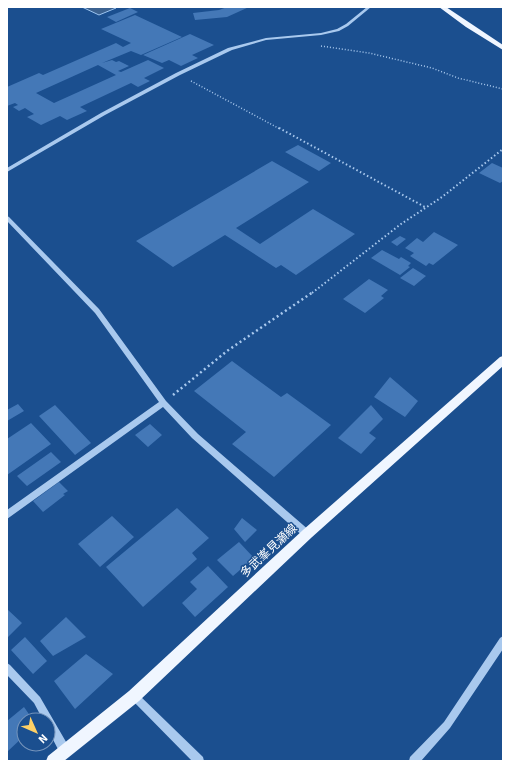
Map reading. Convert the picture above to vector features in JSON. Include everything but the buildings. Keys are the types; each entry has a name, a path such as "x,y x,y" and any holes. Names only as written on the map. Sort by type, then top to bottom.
{"main road":[{"path":"442,7 468,26 503,48"},
{"name":"多武峯見瀬線","path":"54,761 134,696 308,534 503,360"}],"street":[{"path":"7,170 178,74 230,49 243,44 266,39 321,34 338,30 347,25 369,7"},
{"path":"7,218 97,311 163,403 195,436 308,534"},
{"path":"7,515 163,403"},
{"path":"414,761 447,725 503,641"},
{"path":"7,668 37,700 66,751"},
{"path":"134,696 199,761"}],"path":[{"path":"317,46 368,53 432,68 458,78 503,89"},
{"path":"178,74 425,207"},
{"path":"163,403 227,351 304,299 425,207 442,197 503,149"},
{"path":"499,152 503,154"}],"water":[{"path":"82,7 113,7 116,8 99,15"}]}
